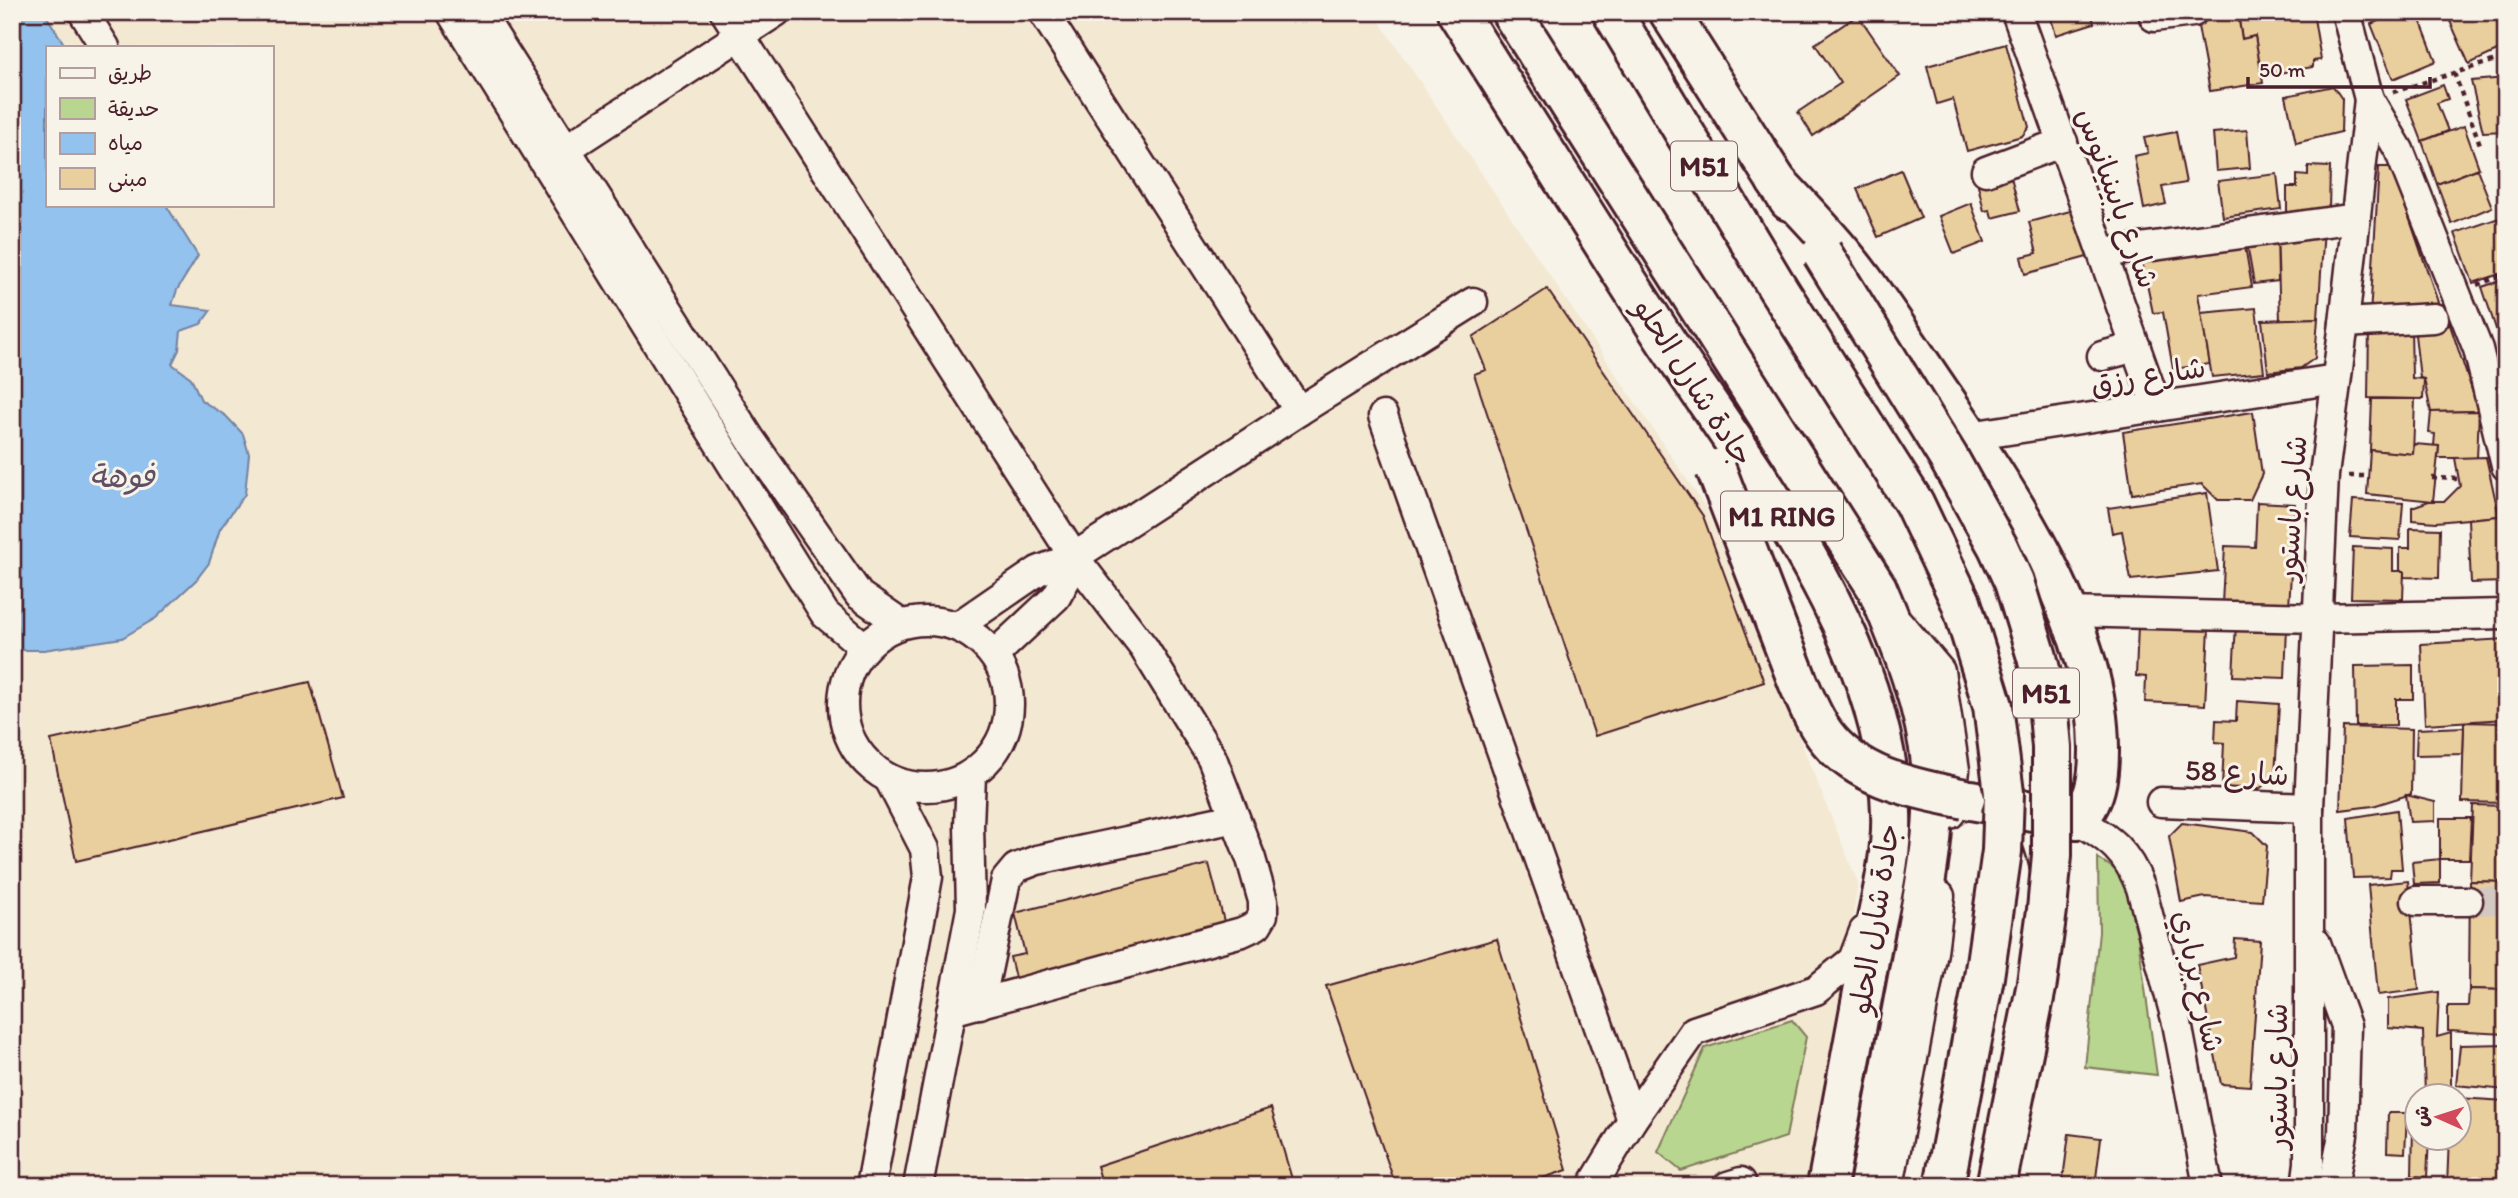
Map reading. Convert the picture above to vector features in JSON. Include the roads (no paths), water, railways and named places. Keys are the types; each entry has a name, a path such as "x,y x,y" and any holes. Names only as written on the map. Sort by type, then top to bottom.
{"highway":[{"name":"جادة شارل الحلو","path":"1457,12 1656,326 1801,545 1841,623 1867,687 1888,769 1892,817 1885,876 1827,1186"},
{"name":"جادة شارل الحلو","path":"1511,12 1870,576 1905,654 1922,710 1932,770 1933,818 1925,881 1869,1186"},
{"name":"M51","path":"1612,12 1777,288 1914,503 1961,602 1993,706 2004,793 2002,851 1984,977 1944,1186"},
{"name":"M51","path":"1678,14 1776,181 1948,457 1998,547 2014,582 2038,657 2048,703 2052,747 2052,855 2036,983 1996,1186"},
{"path":"1656,326 1716,469 1812,715 1824,733 1849,760 1906,786 2077,820 2084,813 2093,795 2099,768 2099,727 2088,668 2067,612 2021,517 1970,436 1863,279 1776,181"}],"street":[{"path":"83,12 104,46"},
{"path":"451,12 825,614 864,647"},
{"path":"479,12 751,440 859,595 901,624"},
{"path":"725,12 1074,557 1144,648 1179,702 1212,758 1251,859 1263,901 1263,915 1257,925 1242,932 951,1011"},
{"path":"566,149 776,12"},
{"path":"1043,12 1299,411"},
{"name":"شارع بابينيانوس","path":"2016,12 2157,407"},
{"path":"2154,17 2193,12"},
{"path":"2346,12 2369,99 2399,150 2478,349 2503,436 2506,466"},
{"name":"شارع باستور","path":"2306,1186 2309,1163 2309,808 2324,475 2369,99"},
{"path":"1986,171 2063,142"},
{"path":"2364,154 2377,142 2387,142 2399,150"},
{"path":"2103,253 2356,218"},
{"path":"958,626 1038,571 1074,557 1299,411 1473,303"},
{"path":"2344,323 2434,318"},
{"path":"2102,356 2136,347"},
{"name":"شارع رزق","path":"1970,436 2336,379"},
{"path":"1384,416 1632,1120"},
{"path":"994,656 1056,597 1074,557"},
{"path":"1886,607 1940,671 1955,770 1933,952 1889,1186"},
{"path":"2067,612 2317,618 2506,614"},
{"path":"920,620 958,626 978,638 994,656 1006,680 1010,707 1004,733 991,757 971,775 944,786 916,787 889,779 870,766 855,749 846,728 843,699 849,672 864,647 901,624 920,620"},
{"path":"918,1186 971,909 971,775"},
{"path":"871,1186 929,877 926,849 889,779"},
{"path":"1965,799 1990,818 2004,838 2014,866 2020,911 2018,943 1973,1186"},
{"name":"شارع 58","path":"2161,802 2309,808"},
{"path":"980,1004 1006,880 1016,868 1037,860 1236,818"},
{"name":"شارع برباري","path":"2077,820 2109,838 2119,848 2135,873 2145,898 2177,1023 2207,1186"},
{"path":"1592,1186 1632,1120 1694,1031 1816,990 1853,960 1885,876"},
{"path":"2416,901 2468,901"},
{"name":"شارع باستور","path":"2309,924 2346,1027 2343,1135 2333,1186"}],"water":[{"name":"فوهة","path":"12,12 44,12 65,46 46,46 46,206 167,206 198,256 177,290 172,305 211,310 201,324 181,331 179,350 172,364 191,378 201,400 226,416 243,434 249,454 245,494 220,529 209,563 196,580 156,618 122,638 44,650 12,650"}],"tunnel":[{"path":"2468,901 2506,900"}]}
